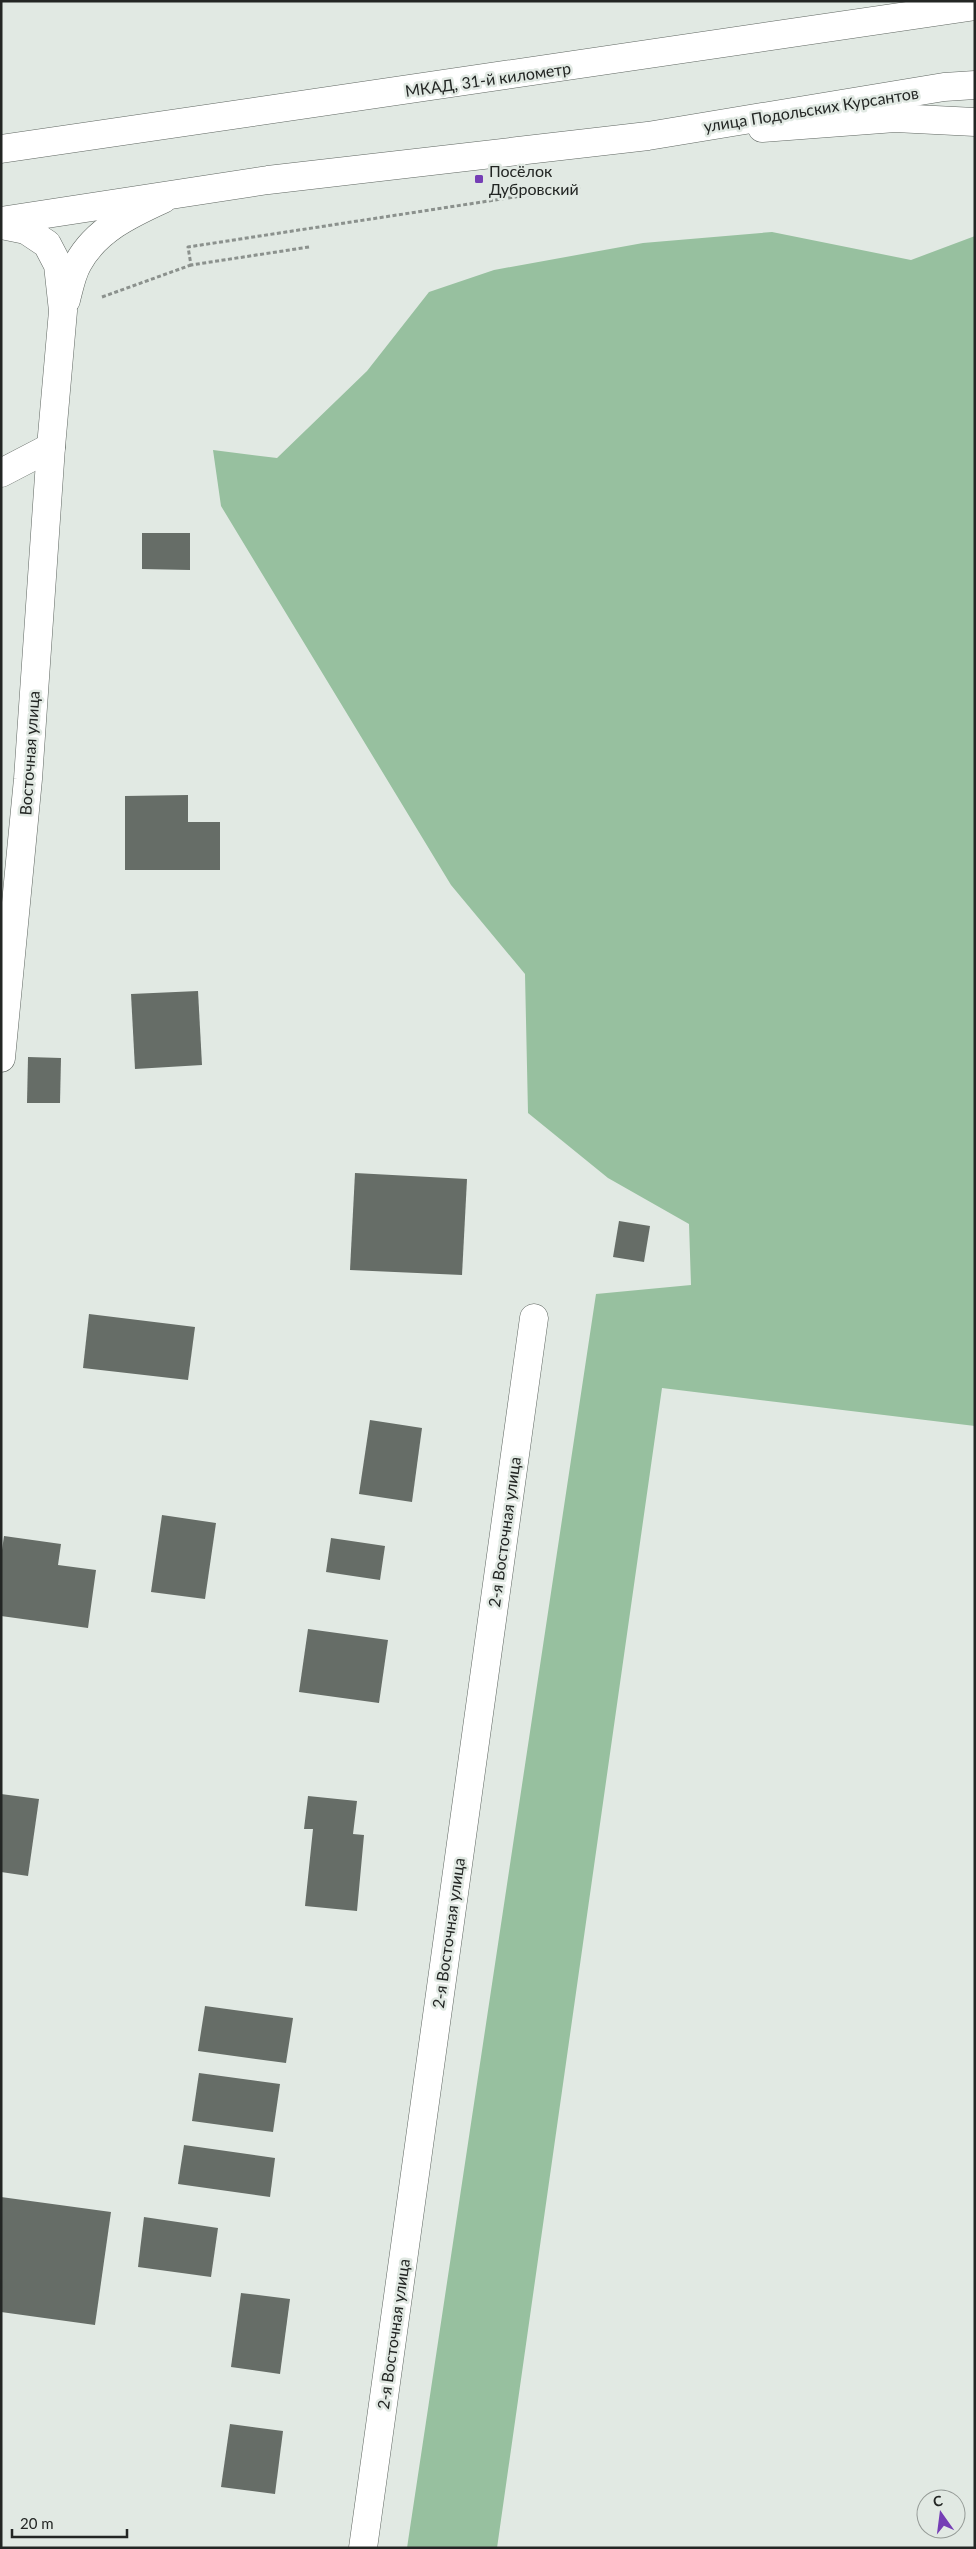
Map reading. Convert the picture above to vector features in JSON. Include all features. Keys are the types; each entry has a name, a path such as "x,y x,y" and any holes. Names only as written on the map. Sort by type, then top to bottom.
{"main road":[{"name":"МКАД, 31-й километр","path":"1,149 975,6"},
{"name":"улица Подольских Курсантов","path":"648,136 944,87 975,85"},
{"path":"1,221 268,180 648,136 895,118 975,122"},
{"path":"63,311 77,264 95,239 125,217 173,194"},
{"path":"1,225 26,230 47,244 58,265 63,311"},
{"name":"Восточная улица","path":"1,1058 28,779 51,447 63,311"},
{"path":"1,473 51,447"},
{"name":"2-я Восточная улица","path":"363,2548 534,1318"}],"path":[{"path":"191,266 188,247 580,187"},
{"path":"63,311 191,266 309,247"}],"green space":[{"path":"772,232 911,260 975,236 975,1426 662,1388 497,2548 407,2548 596,1294 691,1285 689,1224 608,1178 528,1113 525,974 451,885 221,506 213,450 277,458 367,371 429,292 494,270 643,243"}],"building":[{"path":"142,533 190,533 190,570 142,569"},
{"path":"188,795 188,822 220,822 220,870 125,870 125,796"},
{"path":"198,991 202,1065 135,1069 131,994"},
{"path":"28,1057 61,1058 60,1103 27,1103"},
{"path":"355,1173 467,1179 462,1275 350,1270"},
{"path":"619,1221 650,1226 644,1262 613,1257"},
{"path":"89,1314 195,1327 188,1380 83,1368"},
{"path":"370,1420 422,1428 412,1502 359,1494"},
{"path":"162,1515 216,1523 205,1599 151,1592"},
{"path":"4,1536 61,1544 58,1565 96,1570 88,1628 1,1616 1,1557"},
{"path":"331,1538 385,1546 380,1580 326,1572"},
{"path":"308,1629 388,1640 379,1703 299,1692"},
{"path":"1,1794 39,1799 28,1876 1,1872"},
{"path":"308,1796 357,1801 353,1834 364,1835 357,1911 305,1906 313,1829 304,1829"},
{"path":"205,2006 293,2018 286,2063 198,2051"},
{"path":"199,2073 280,2084 273,2132 192,2121"},
{"path":"184,2145 275,2158 270,2197 178,2184"},
{"path":"1,2197 111,2212 95,2325 1,2312"},
{"path":"144,2217 218,2228 211,2277 138,2267"},
{"path":"241,2293 290,2299 280,2374 231,2367"},
{"path":"230,2424 283,2431 275,2494 221,2487"}],"place":[{"name":"Посёлок Дубровский","path":"479,179"}]}
